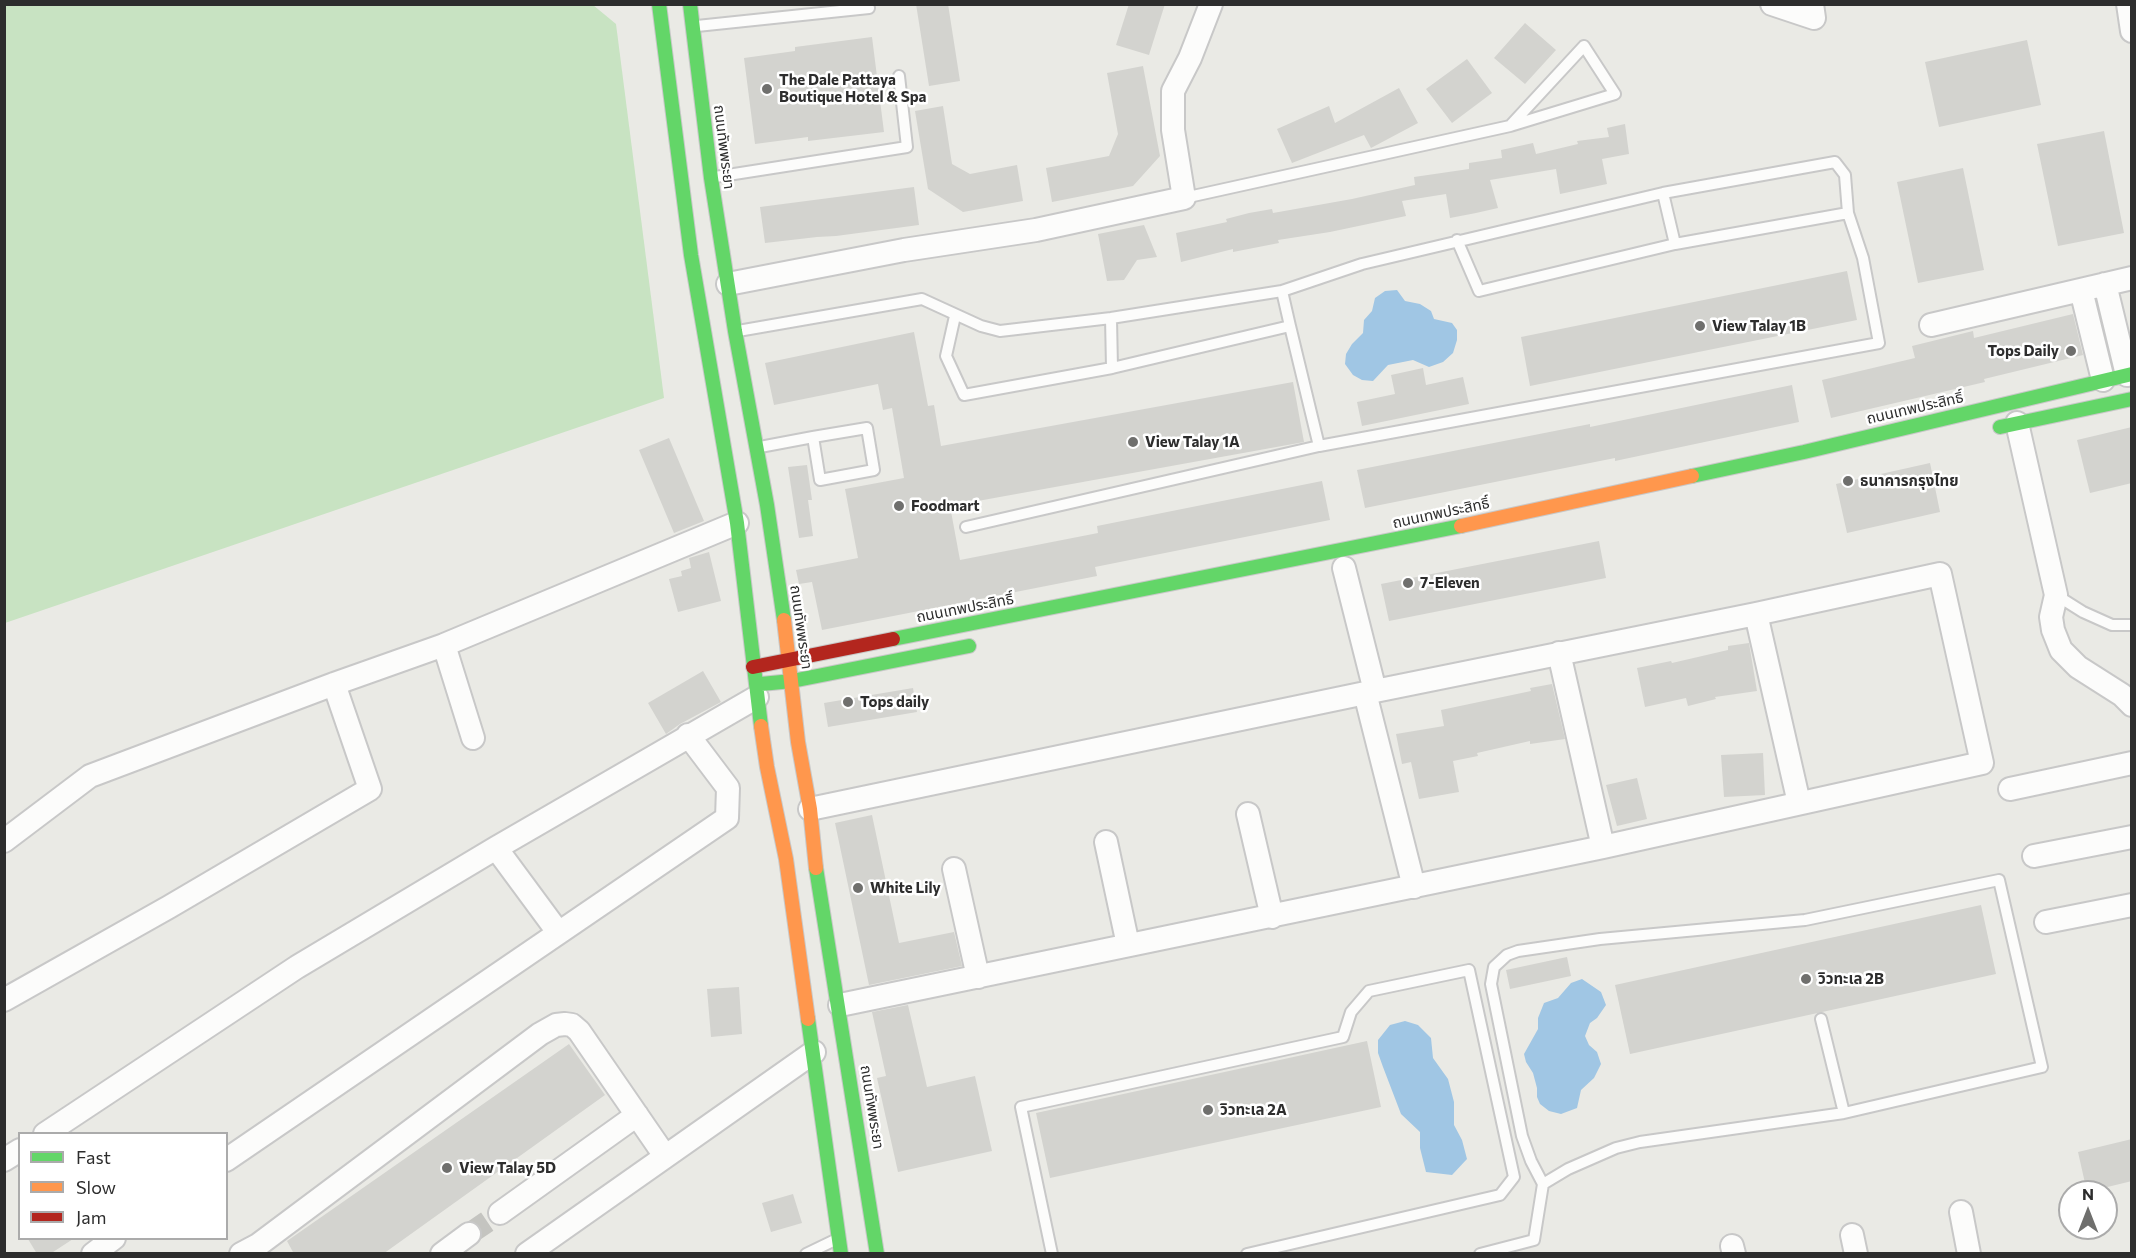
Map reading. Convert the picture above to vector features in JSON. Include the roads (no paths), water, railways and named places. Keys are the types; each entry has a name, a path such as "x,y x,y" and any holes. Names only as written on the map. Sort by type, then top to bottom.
{"main road":[{"path":"660,4 691,255 737,523 756,691 767,767 786,859 841,1254"},
{"name":"ถนนทัพพระยา","path":"690,4 711,178 789,660 814,853 840,1005 877,1254"},
{"name":"ถนนเทพประสิทธิ์","path":"753,666 1395,540 1804,452 2129,375"},
{"path":"1982,430 2132,399"},
{"path":"756,691 792,681 981,644"}],"street":[{"path":"728,284 904,250 1036,230 1184,198 1173,130 1173,91 1190,58 1211,4"},
{"path":"1772,4 1813,11"},
{"path":"2128,4 2132,31"},
{"path":"1931,325 2132,278"},
{"path":"2105,284 2129,375"},
{"path":"2081,290 2103,380"},
{"path":"2017,423 2056,595 2051,617 2053,630 2061,650 2078,666 2122,695 2132,705"},
{"path":"4,841 90,776 444,645 737,523"},
{"path":"1344,569 1414,887"},
{"path":"810,809 1940,574 1982,763 1603,847 840,1005"},
{"path":"1756,614 1799,803"},
{"path":"444,645 473,738"},
{"path":"1559,653 1603,847"},
{"path":"4,1000 169,907 370,789 334,684"},
{"path":"48,1132 297,967 688,735 756,691"},
{"path":"228,1159 728,818 728,788 688,735"},
{"path":"2010,789 2132,763"},
{"path":"1248,814 1272,917"},
{"path":"2034,856 2132,837"},
{"path":"1106,842 1128,945"},
{"path":"495,848 558,932"},
{"path":"954,869 978,977"},
{"path":"2046,922 2132,904"},
{"path":"241,1254 275,1245 540,1034 556,1025 572,1025 579,1031 665,1156"},
{"path":"527,1254 814,1052"},
{"path":"500,1213 637,1115"},
{"path":"4,1160 18,1151"},
{"path":"1960,1212 1969,1254"},
{"path":"442,1254 469,1234"},
{"path":"93,1254 113,1240"}],"lane":[{"path":"693,27 869,8"},
{"path":"1184,198 1510,126 1615,94 1584,46 1510,126"},
{"path":"711,178 907,147 899,76"},
{"path":"735,331 922,299 981,327 1000,331 1111,318 1282,291 1362,264 1663,193 1835,162 1845,175 1848,213 1863,258 1879,343 1319,446 966,527"},
{"path":"1663,193 1675,244"},
{"path":"1456,240 1479,291 1675,244 1848,213"},
{"path":"1282,291 1319,446"},
{"path":"955,316 946,356 964,395 1112,368 1290,327"},
{"path":"1111,318 1112,368"},
{"path":"756,447 813,437 867,429 874,470 820,480 813,437"},
{"path":"2056,595 2083,612 2112,625 2132,625"},
{"path":"1480,1254 1534,1240 1543,1184 1522,1136 1491,984 1494,967 1507,955 1518,951 1600,939 1804,920 1999,880 2042,1067 1844,1113 1640,1142 1591,1158 1543,1184"},
{"path":"1052,1254 1020,1107 1343,1037 1351,1012 1369,991 1468,970 1514,1177 1500,1195 1247,1254"},
{"path":"1821,1019 1844,1113"},
{"path":"806,1254 838,1239"}],"water":[{"path":"1397,290 1405,301 1420,304 1431,311 1434,319 1452,323 1457,330 1453,353 1443,362 1429,367 1413,360 1388,365 1373,381 1362,380 1353,375 1345,364 1346,354 1363,333 1364,320 1372,311 1375,298 1385,291"},
{"path":"1582,979 1601,992 1606,1005 1597,1018 1590,1023 1585,1036 1589,1045 1597,1052 1601,1064 1594,1078 1581,1090 1577,1108 1561,1114 1549,1111 1540,1104 1533,1073 1524,1054 1538,1029 1538,1018 1544,1003 1558,998 1571,983"},
{"path":"1405,1021 1418,1025 1431,1038 1433,1058 1448,1079 1454,1102 1454,1125 1462,1140 1467,1159 1452,1175 1426,1172 1420,1148 1420,1132 1401,1114 1378,1053 1378,1040 1390,1025"}],"tunnel":[{"path":"469,1234 500,1213"}],"place":[{"name":"The Dale Pattaya Boutique Hotel & Spa","path":"767,89"},
{"name":"View Talay 1B","path":"1700,326"},
{"name":"Tops Daily","path":"2071,351"},
{"name":"View Talay 1A","path":"1133,442"},
{"name":"ธนาคารกรุงไทย","path":"1848,481"},
{"name":"Foodmart","path":"899,506"},
{"name":"7-Eleven","path":"1408,583"},
{"name":"Tops daily","path":"848,702"},
{"name":"White Lily","path":"858,888"},
{"name":"วิวทะเล 2B","path":"1806,979"},
{"name":"วิวทะเล 2A","path":"1208,1110"},
{"name":"View Talay 5D","path":"447,1168"}]}
